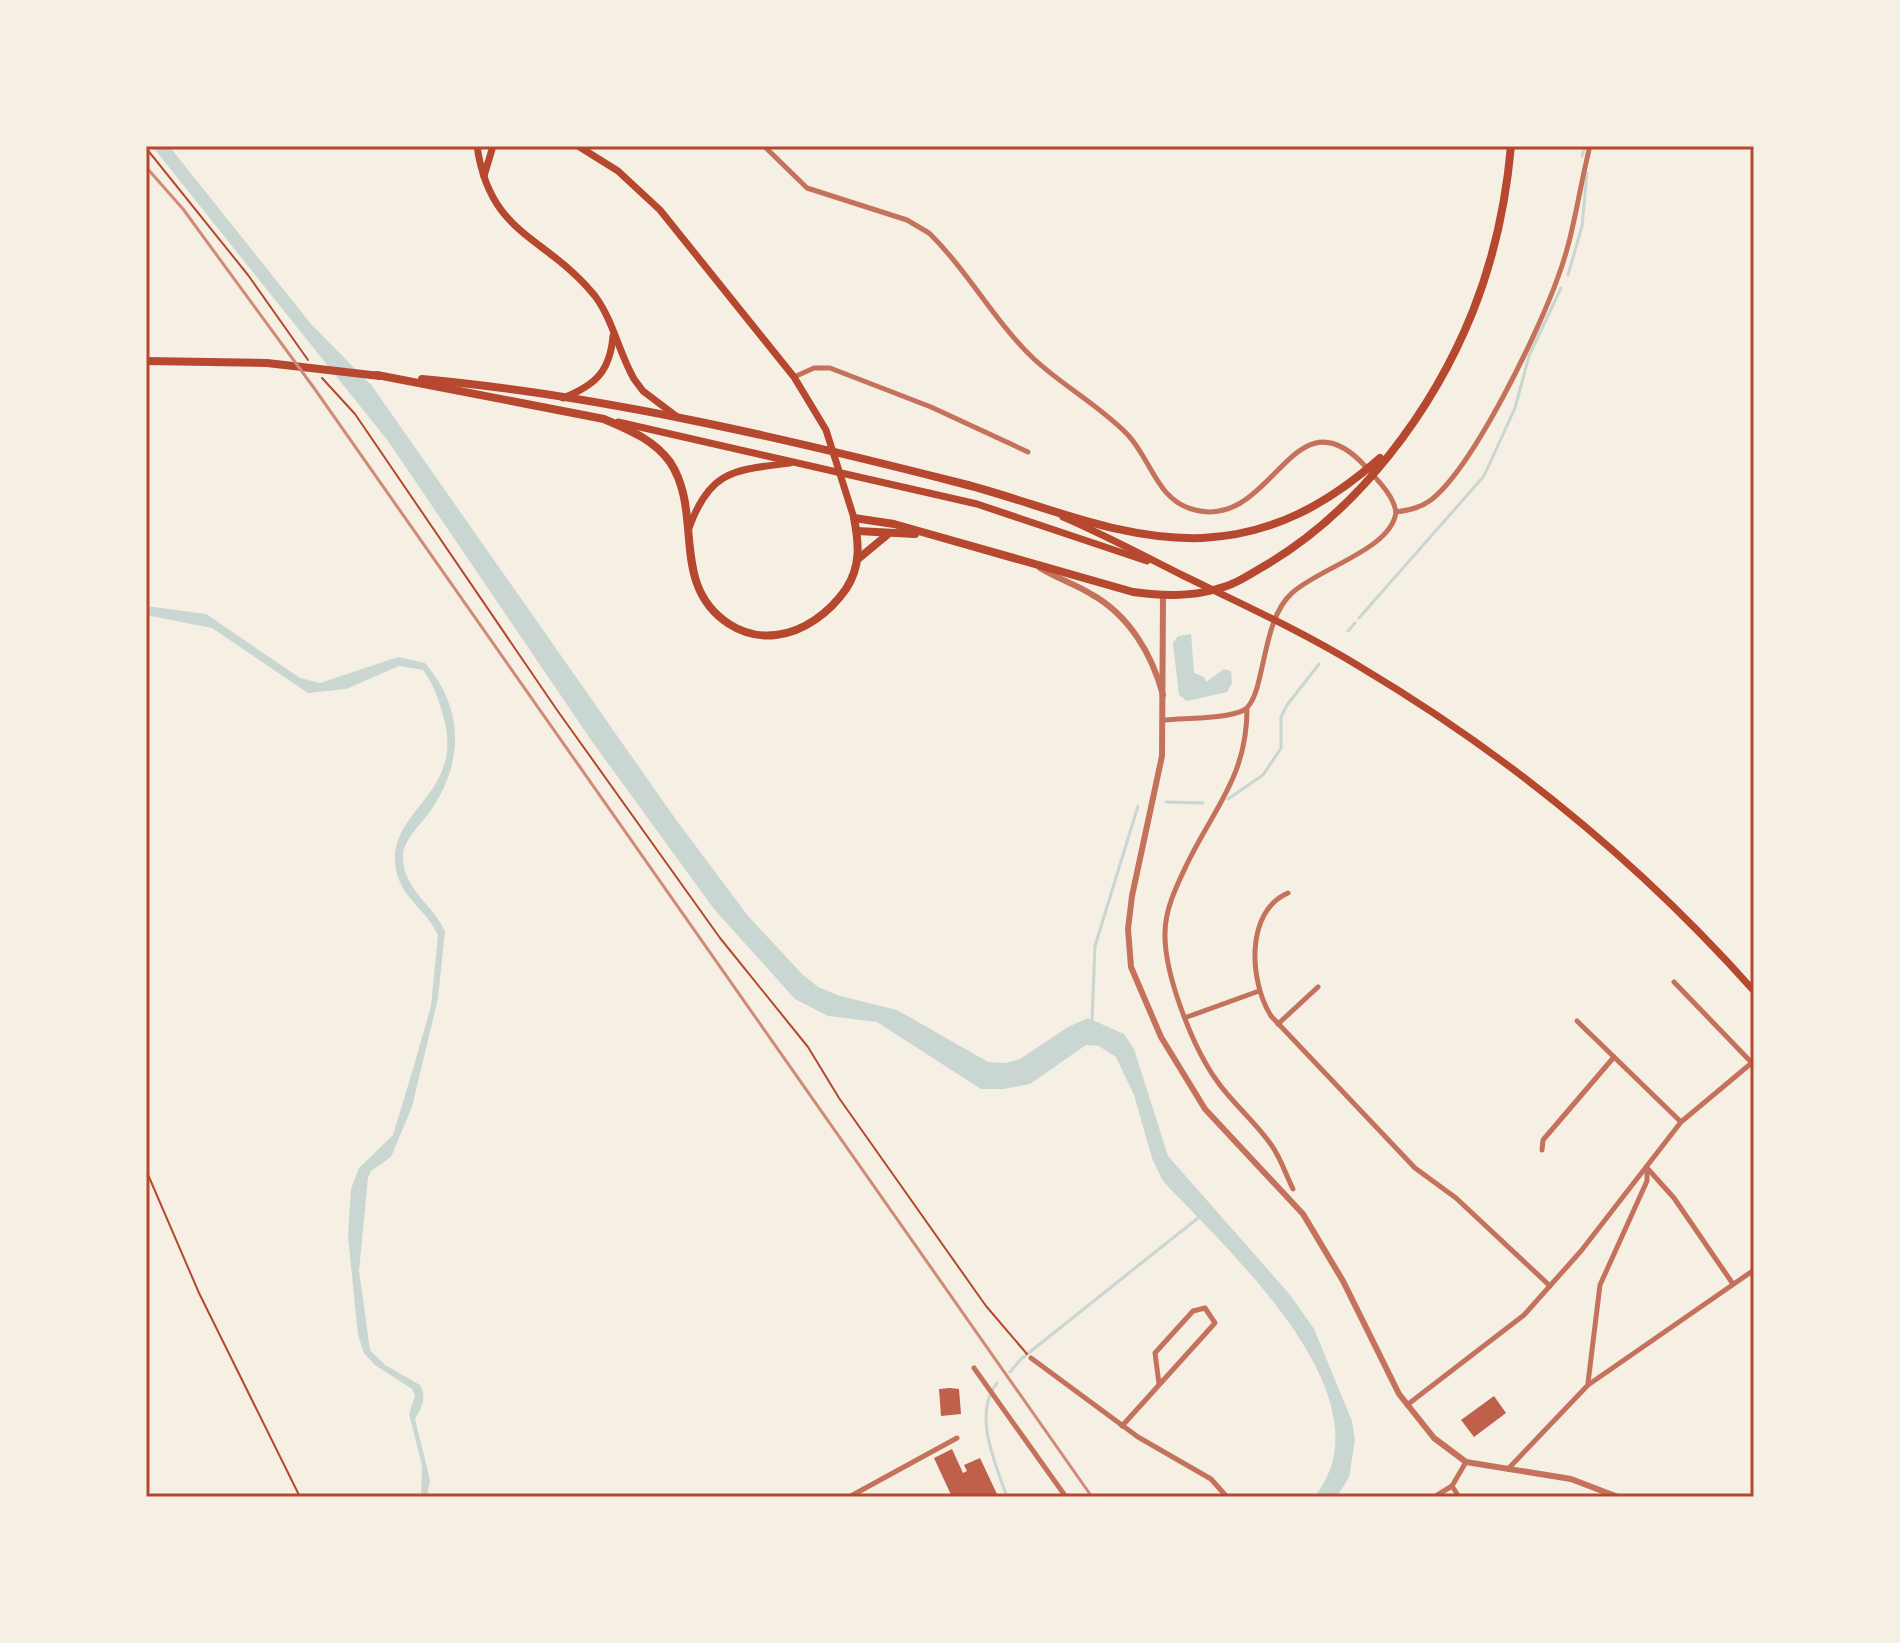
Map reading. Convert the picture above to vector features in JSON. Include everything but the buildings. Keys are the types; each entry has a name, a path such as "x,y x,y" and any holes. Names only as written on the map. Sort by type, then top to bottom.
{"main road":[{"path":"477,146 483,178 493,201 503,214 593,294 614,334 625,364 643,391 684,421"},
{"path":"483,178 493,146"},
{"path":"578,146 618,171 660,210 794,377 826,430 854,518 858,560"},
{"path":"854,518 883,521 1104,585 1163,596 1219,589 1243,578 1313,532 1396,443 1444,372 1474,308 1502,215 1511,146"},
{"path":"563,398 595,382 606,370 614,334"},
{"path":"146,361 267,363 471,384 563,398 860,458 959,482 1050,512 1151,536 1236,535 1293,519 1360,481"},
{"path":"377,375 604,419 872,479 1024,518 1178,573"},
{"path":"604,419 639,434 669,462 682,487 691,570 706,602 729,624 759,635 791,631 827,611 847,587 864,551 887,535"},
{"path":"688,531 704,497 727,476 755,465 797,463"},
{"path":"1050,512 1287,626 1400,690 1543,790 1642,878 1754,991"},
{"path":"857,531 887,535 923,534"}],"street":[{"path":"764,146 807,188 907,220 929,233 1035,360 1129,436 1169,497 1196,511 1234,509 1253,497 1296,451 1313,443 1330,441 1351,451 1389,495 1396,512 1392,527 1380,539 1306,583 1284,601 1268,635 1256,694 1247,708 1245,746 1236,775 1226,799 1176,887 1165,933 1170,972 1215,1078 1272,1146 1293,1189"},
{"path":"1396,512 1427,503 1450,480 1479,438 1505,391 1558,278 1590,146"},
{"path":"794,377 814,368 830,368 931,407 1028,452"},
{"path":"1034,564 1098,597 1130,626 1153,666 1165,706"},
{"path":"1163,596 1165,720 1160,770 1130,905 1129,950 1143,1000 1187,1083 1205,1109 1304,1216 1407,1405 1445,1449 1466,1462 1571,1479 1618,1497"},
{"path":"1165,720 1232,714 1247,708"},
{"path":"1288,893 1272,905 1259,928 1255,958 1259,991 1278,1024 1415,1168 1456,1198 1550,1286"},
{"path":"1407,1405 1494,1341 1550,1286 1681,1122 1753,1062 1674,982"},
{"path":"1278,1024 1318,987"},
{"path":"1187,1017 1259,991"},
{"path":"1577,1021 1681,1122"},
{"path":"1542,1150 1543,1140 1614,1057"},
{"path":"1647,1167 1674,1198 1733,1284"},
{"path":"1588,1385 1600,1285 1647,1181 1647,1167"},
{"path":"1508,1469 1588,1385 1754,1270"},
{"path":"1122,1426 1215,1323 1205,1308 1197,1308 1155,1353 1159,1384"},
{"path":"1031,1358 1122,1426 1211,1479 1227,1497"},
{"path":"974,1368 1066,1497"},
{"path":"849,1497 957,1438"},
{"path":"1434,1497 1452,1486 1466,1462"},
{"path":"1452,1486 1459,1497"}],"path":[{"path":"146,148 248,275 313,367"},
{"path":"320,376 355,414 557,710 720,938 808,1047 839,1098 986,1306 1024,1350"},
{"path":"146,1170 199,1293 300,1497"}],"shaded area":[{"path":"152,146 169,146 311,324 372,386 674,817 748,916 802,974 818,987 840,996 897,1010 988,1062 1006,1063 1020,1059 1068,1027 1088,1018 1124,1034 1134,1049 1168,1156 1291,1296 1314,1329 1352,1421 1355,1440 1349,1477 1337,1497 1314,1497 1333,1458 1333,1416 1318,1372 1292,1327 1259,1285 1163,1181 1152,1158 1134,1095 1116,1057 1099,1046 1086,1045 1030,1084 981,1089 877,1022 828,1016 795,999 714,909 591,740 388,441"},
{"path":"146,606 206,614 300,678 320,683 398,657 425,663 438,680 453,717 454,754 449,773 431,810 409,838 403,857 404,868 413,888 445,931 438,998 412,1107 391,1157 371,1171 368,1177 359,1271 370,1350 385,1365 420,1385 422,1390 423,1402 415,1419 430,1480 427,1497 421,1497 422,1466 409,1414 415,1396 412,1389 375,1365 364,1353 358,1335 348,1236 351,1189 359,1168 393,1135 431,1006 438,935 406,893 395,862 397,843 404,827 437,781 445,763 447,741 440,703 423,670 399,666 346,689 308,693 212,628 146,615"},
{"path":"1191,634 1194,673 1204,677 1206,682 1224,669 1231,671 1232,683 1227,692 1187,701 1179,695 1173,643 1178,636"}],"waterway":[{"path":"1582,156 1585,146"},
{"path":"1568,275 1582,226 1587,173"},
{"path":"1359,618 1484,476 1515,408 1529,356 1561,288"},
{"path":"1348,631 1355,623"},
{"path":"1228,799 1263,775 1281,748 1281,717 1287,705 1319,664"},
{"path":"1166,802 1203,803"},
{"path":"1092,1020 1095,946 1138,806"},
{"path":"1010,1372 1021,1359 1198,1218"},
{"path":"997,1383 986,1409 986,1424 992,1455 1007,1497"}],"railway":[{"path":"146,167 183,209 314,388 1092,1497"}]}
